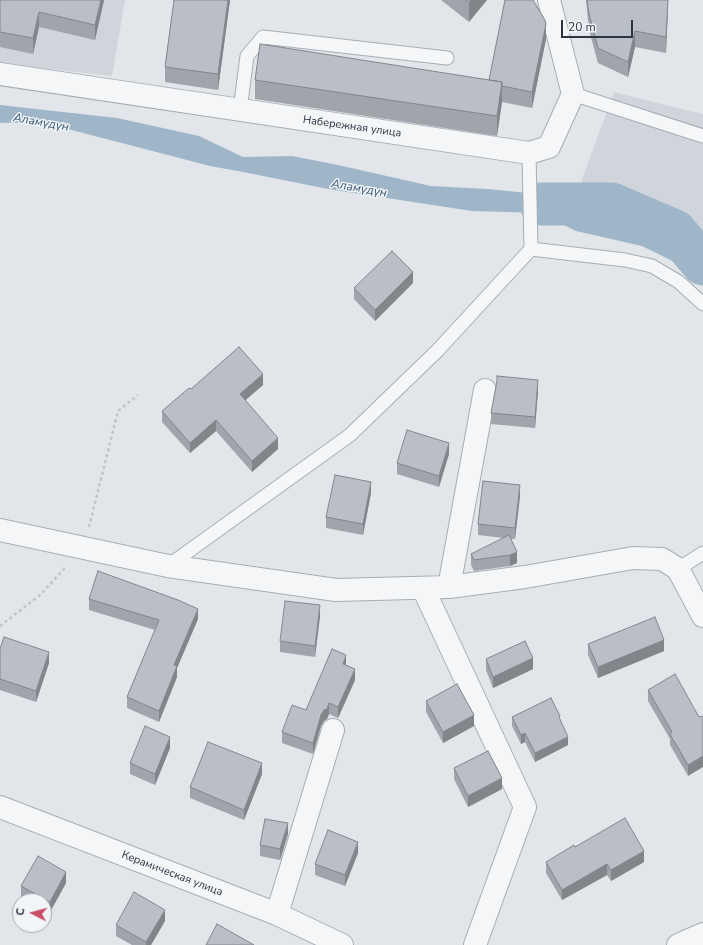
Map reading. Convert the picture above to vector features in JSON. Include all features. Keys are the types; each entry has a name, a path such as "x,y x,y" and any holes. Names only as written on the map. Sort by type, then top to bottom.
{"street":[{"path":"549,0 573,94"},
{"name":"Набережная улица","path":"0,74 529,153 549,147 573,94"},
{"path":"449,587 485,390"},
{"path":"0,530 168,566 336,590 449,587 525,577 634,558 662,559 678,569 703,616"},
{"path":"423,588 525,807 475,945"},
{"path":"276,914 333,730"},
{"name":"Керамическая улица","path":"0,807 276,914 342,945"},
{"path":"678,945 703,934"}],"lane":[{"path":"240,110 247,56 263,38 447,58"},
{"path":"573,94 703,136"},
{"path":"168,566 350,435 437,351 531,243 529,153"},
{"path":"531,243 652,266 679,282 703,304"},
{"path":"678,569 703,553"}],"path":[{"path":"0,626 40,595 84,548 118,411 138,395"}],"shaded area":[{"path":"0,0 125,0 112,76 0,64"},
{"path":"614,92 703,114 703,238 639,200 581,182"}],"water":[{"path":"0,105 117,118 199,136 243,157 292,156 431,186 488,189 557,196 644,213 703,247 703,276 642,246 576,231 540,213 472,211 328,189 210,166 41,122 0,123"}],"building":[{"path":"0,0 101,0 95,25 39,12 33,38 0,32"},
{"path":"174,0 228,0 218,74 165,67"},
{"path":"505,0 533,0 545,20 546,24 532,92 502,86 502,82 489,80"},
{"path":"587,0 668,0 666,37 635,31 628,62 598,48"},
{"path":"260,44 502,82 497,116 255,80"},
{"path":"392,251 413,272 375,310 354,288"},
{"path":"239,347 263,374 240,394 278,438 252,461 216,420 190,443 162,411 189,388 191,389"},
{"path":"497,376 538,380 535,417 491,413"},
{"path":"407,430 449,443 439,476 397,463"},
{"path":"335,475 371,482 363,524 326,517"},
{"path":"483,481 520,485 515,528 478,524"},
{"path":"509,535 517,552 510,555 474,560 471,554"},
{"path":"98,571 178,600 198,609 174,665 177,666 159,711 127,697 159,620 89,599"},
{"path":"285,601 320,605 315,646 280,641"},
{"path":"655,617 664,640 598,667 588,644"},
{"path":"4,637 49,652 36,691 0,679 0,649"},
{"path":"525,641 533,658 493,677 486,659"},
{"path":"332,649 346,655 343,664 355,669 338,707 329,703 327,709 324,710 321,715 313,743 282,732 292,705 306,710"},
{"path":"675,674 699,717 702,716 703,718 703,756 688,765 670,734 672,732 648,690"},
{"path":"457,684 474,715 443,732 426,701"},
{"path":"551,698 568,737 535,753 525,733 521,735 512,717"},
{"path":"145,726 170,737 155,774 130,763"},
{"path":"208,742 262,763 244,810 190,787"},
{"path":"488,751 502,778 468,796 454,768"},
{"path":"625,818 644,851 611,870 607,864 562,890 546,862 574,845 575,847"},
{"path":"265,819 288,823 280,849 260,845"},
{"path":"328,830 358,842 345,875 315,864"},
{"path":"38,856 66,872 52,898 52,893 34,893 21,886"},
{"path":"134,892 165,910 146,942 116,925"},
{"path":"217,924 254,945 206,945"}],"waterway":[{"name":"Аламүдүн","path":"541,204 612,204 675,231 703,264"}]}
